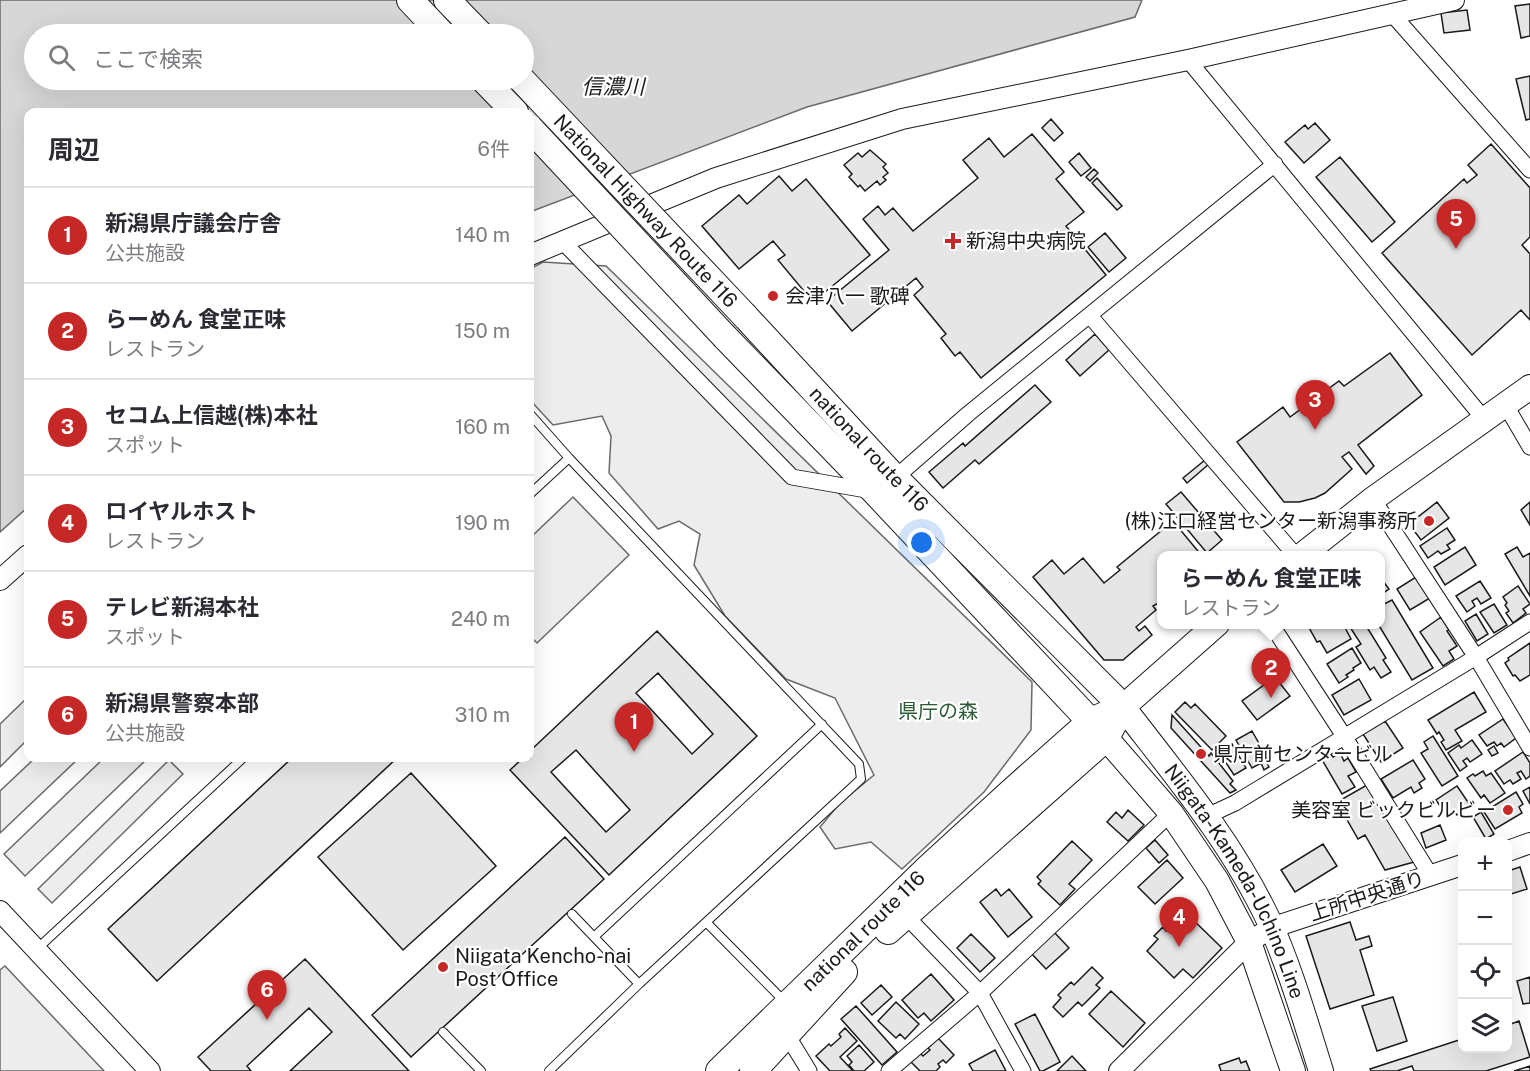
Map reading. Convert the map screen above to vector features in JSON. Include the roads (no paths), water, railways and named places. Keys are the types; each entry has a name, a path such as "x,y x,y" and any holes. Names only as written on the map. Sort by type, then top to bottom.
{"highway":[{"path":"410,0 433,24"},
{"path":"447,0 470,24"},
{"path":"494,90 511,108"},
{"name":"National Highway Route 116","path":"531,90 745,316"},
{"name":"National Highway Route 116","path":"534,132 725,337"},
{"name":"national route 116","path":"745,316 885,484 1098,729"},
{"name":"national route 116","path":"725,337 1123,707 929,867 791,1020 753,1071"},
{"name":"national route 116","path":"719,1071 791,1020 832,984 1098,729"}],"main road":[{"path":"1306,551 1373,499 1530,387"},
{"path":"1123,707 1211,629"},
{"name":"Niigata-Kameda-Uchino Line","path":"1123,707 1207,816 1239,866 1271,928 1321,1071"},
{"name":"Niigata-Kameda-Uchino Line","path":"1098,729 1171,813 1218,881 1249,942 1293,1071"}],"street":[{"path":"534,253 716,178 902,119 1188,60 1454,0"},
{"path":"1392,14 1530,170"},
{"path":"1188,60 1484,419"},
{"path":"562,241 792,477 885,484 1275,164"},
{"path":"1090,316 1293,551"},
{"path":"1505,404 1530,447"},
{"path":"1373,499 1476,657 1530,748"},
{"path":"0,580 24,559"},
{"path":"1207,816 1235,803 1530,622"},
{"path":"1274,629 1431,876"},
{"path":"889,1071 980,993 1171,813"},
{"path":"1512,850 1530,843"},
{"name":"上所中央通り","path":"1119,1071 1249,942 1271,928 1458,867"},
{"path":"0,911 150,1071"},
{"path":"905,915 980,993 1023,1071"},
{"path":"791,1020 809,1071"}],"lane":[{"path":"534,419 859,764 861,779 639,984 549,1071"},
{"path":"534,490 569,458"},
{"path":"595,936 822,724"},
{"path":"37,950 239,762"},
{"path":"572,914 639,984"},
{"path":"707,923 791,1020"},
{"path":"443,1032 481,1071"}],"water":[{"name":"信濃川","path":"0,0 1142,0 1135,17 807,107 534,210 534,108 24,108 24,511 0,532"}],"place":[{"name":"新潟中央病院","path":"953,241"},
{"name":"テレビ新潟本社","path":"1456,249"},
{"name":"会津八一 歌碑","path":"773,296"},
{"name":"セコム上信越(株)本社","path":"1315,430"},
{"name":"(株)江口経営センター新潟事務所","path":"1429,521"},
{"name":"らーめん 食堂正味","path":"1271,698"},
{"name":"新潟県庁議会庁舎","path":"634,752"},
{"name":"県庁前センタービル","path":"1201,754"},
{"name":"美容室 ビックビルビー","path":"1508,810"},
{"name":"ロイヤルホスト","path":"1179,947"},
{"name":"Niigata Kencho-nai Post Office","path":"443,967"},
{"name":"新潟県警察本部","path":"267,1020"}],"park label":[{"name":"県庁の森","path":"938,711"}]}
